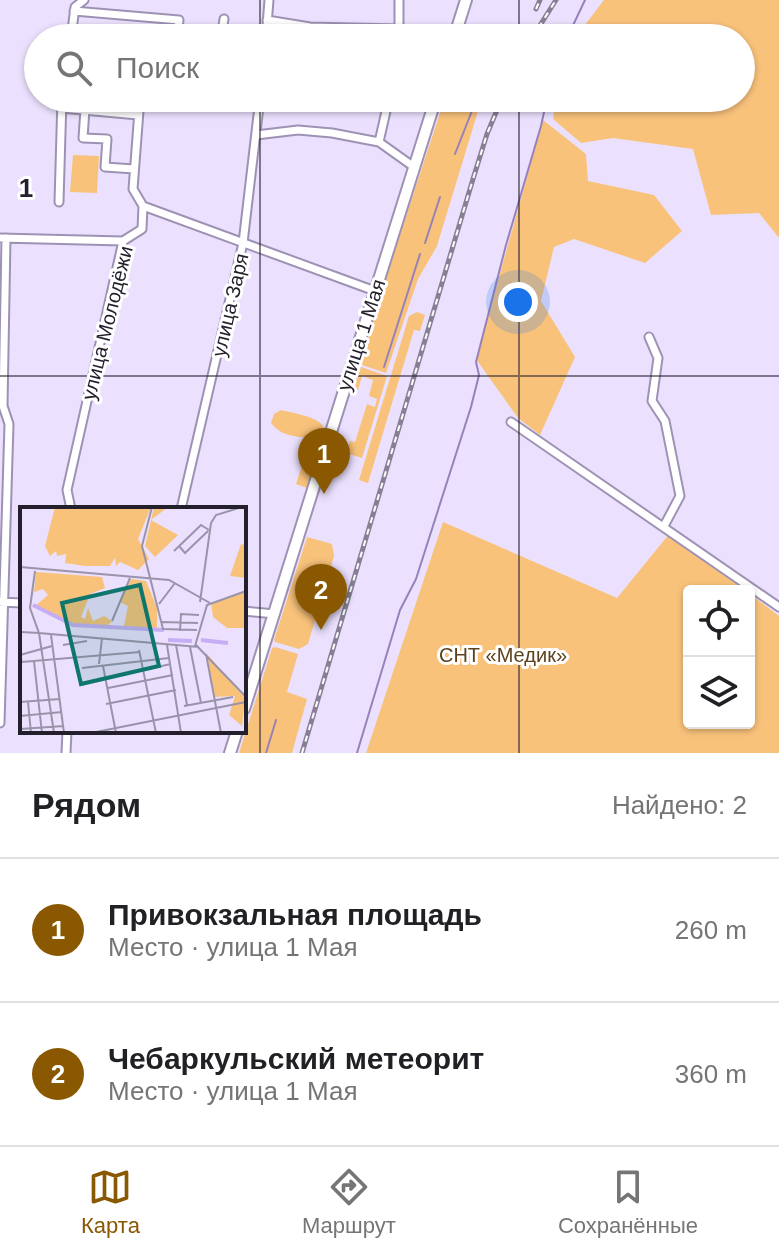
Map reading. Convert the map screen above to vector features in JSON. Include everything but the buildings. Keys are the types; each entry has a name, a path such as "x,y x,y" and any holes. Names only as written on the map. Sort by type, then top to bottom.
{"main road":[{"path":"458,24 466,0"},
{"name":"улица 1 Мая","path":"246,703 432,112"},
{"path":"230,753 236,733"}],"street":[{"path":"73,24 75,7 84,0"},
{"path":"267,24 269,0"},
{"path":"399,0 399,24"},
{"path":"74,11 179,20 179,24"},
{"path":"223,24 224,19"},
{"path":"267,20 292,24"},
{"path":"59,202 61,112"},
{"path":"85,112 83,138 107,139 105,167 134,169"},
{"path":"112,112 138,115"},
{"path":"138,112 133,189 143,206 375,291"},
{"name":"улица Заря","path":"182,507 243,243 258,112"},
{"path":"379,142 386,112"},
{"path":"256,135 298,130 379,142 414,167"},
{"name":"улица Молодёжи","path":"71,507 67,490 123,241 142,229 143,206"},
{"path":"0,723 9,424 3,406 3,238 123,241"},
{"path":"649,337 658,358 652,401 665,421 680,496 664,526"},
{"path":"511,422 779,607"},
{"path":"246,611 275,614"},
{"path":"66,753 67,733"}],"green space":[{"path":"604,0 779,0 779,238 759,213 711,215 693,149 613,138 581,143 553,119 554,112 755,112 755,24 586,24"},
{"path":"440,112 478,112 437,246 418,279 386,373 362,365 360,355"},
{"path":"543,120 586,154 588,181 654,195 682,231 645,263 574,239 554,247 541,301 575,357 540,435 518,418 476,359"},
{"path":"73,155 99,156 97,193 70,192"},
{"path":"417,312 425,315 420,331 414,330 368,483 359,480 409,316"},
{"path":"361,367 387,376 362,458 346,453 350,441 355,442 367,404 375,407 377,399 369,396 373,380 362,376 358,390 353,391"},
{"path":"281,410 320,422 324,433 320,440 287,435 276,428 271,423 274,414"},
{"path":"311,448 318,454 307,488 296,484 307,450"},
{"name":"СНТ «Медик»","path":"443,522 617,598 670,533 738,585 683,585 683,729 755,729 755,598 779,616 779,753 366,753"},
{"path":"307,537 332,544 334,556 308,644 299,649 274,640"},
{"path":"272,648 298,654 287,692 307,699 292,753 239,753 246,733"}],"waterway":[{"path":"574,24 585,0"},
{"path":"455,154 472,112"},
{"path":"357,753 400,610 416,579 471,407 479,375 476,362 544,112"},
{"path":"425,243 440,197"},
{"path":"384,367 420,254"},
{"path":"266,753 276,720"}],"railway":[{"path":"536,9 540,0"},
{"path":"541,24 556,0"},
{"path":"302,753 473,179 496,112"}],"place":[{"name":"Привокзальная площадь","path":"324,494"},
{"name":"Чебаркульский метеорит","path":"321,630"}]}
